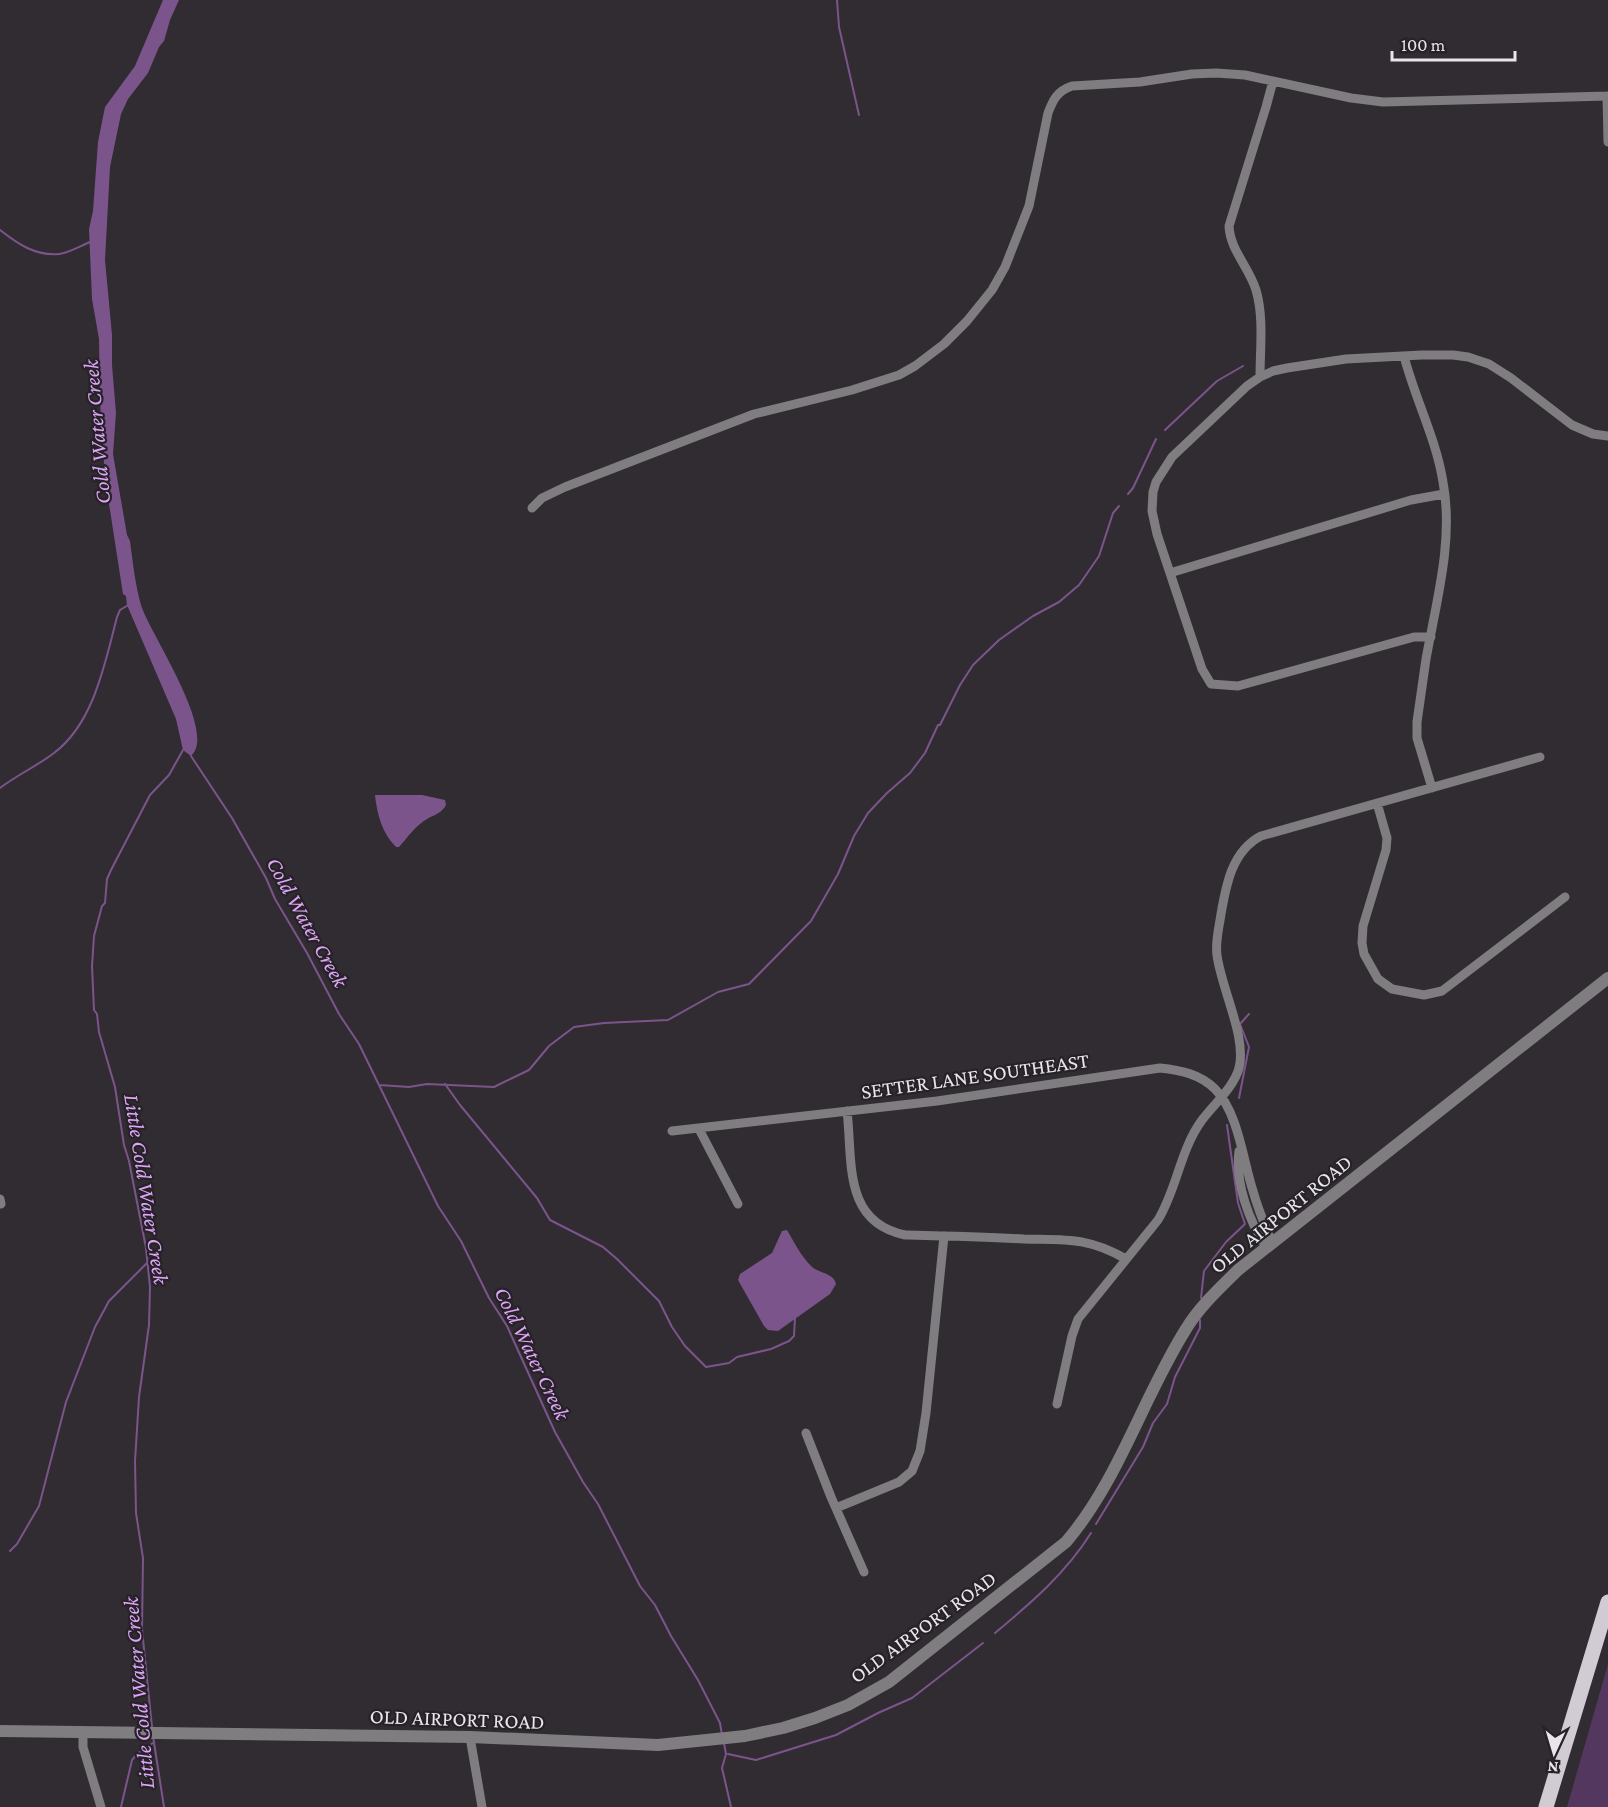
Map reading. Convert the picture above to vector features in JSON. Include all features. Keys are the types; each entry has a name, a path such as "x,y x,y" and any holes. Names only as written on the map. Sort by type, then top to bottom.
{"main road":[{"path":"1546,1807 1608,1602"}],"street":[{"path":"532,508 542,498 566,487 754,414 852,390 899,375 945,344 993,290 1005,267 1029,206 1048,113 1052,102 1062,89 1140,82 1192,74 1245,75 1351,98 1383,102 1608,96 1608,142"},
{"path":"1260,377 1259,303 1252,279 1232,242 1229,226 1272,81"},
{"path":"1431,637 1414,637 1238,686 1211,684 1202,669 1152,510 1156,482 1165,464 1247,386 1260,377 1287,368 1346,359 1453,355 1489,364 1512,378 1572,425 1593,434 1608,436"},
{"path":"1404,356 1435,447 1444,494 1445,531 1442,574 1417,723 1417,738 1432,788"},
{"path":"1170,573 1411,500 1444,494"},
{"path":"1057,1404 1078,1319 1145,1238 1167,1205 1191,1137 1239,1070 1236,1030 1217,955 1218,930 1224,898 1229,875 1236,860 1252,841 1261,837 1540,757"},
{"path":"1377,803 1387,838 1386,850 1363,926 1362,943 1364,954 1378,979 1392,989 1424,995 1443,992 1565,897"},
{"name":"OLD AIRPORT ROAD","path":"0,1731 470,1737 658,1745 745,1736 783,1728 815,1718 855,1701 889,1682 1066,1542 1080,1527 1187,1326 1238,1270 1608,978"},
{"name":"SETTER LANE SOUTHEAST","path":"672,1131 699,1130 1031,1088 1160,1068 1184,1071 1202,1079 1222,1096 1232,1117 1240,1146 1237,1167 1242,1188 1254,1226 1269,1245"},
{"path":"847,1111 854,1190 868,1215 881,1227 892,1232 944,1236 1054,1238 1091,1242 1112,1250 1126,1259"},
{"path":"699,1130 738,1204"},
{"path":"836,1508 899,1482 912,1471 920,1451 944,1236"},
{"path":"806,1433 864,1572"},
{"path":"83,1732 83,1747 101,1807"},
{"path":"470,1737 482,1807"}],"shaded area":[{"path":"163,0 179,0 164,41 148,73 128,99 121,114 110,167 105,260 116,413 113,454 127,535 141,605 180,682 196,726 197,744 191,756 183,750 176,719 127,605 126,596 123,594 105,478 99,339 92,299 89,229 93,211 98,142 105,107 135,66"},
{"path":"375,795 422,795 445,800 446,805 440,812 419,825 399,847 396,847 387,836 381,823"},
{"path":"787,1230 807,1262 814,1269 832,1277 836,1284 830,1294 778,1331 768,1330 738,1280 740,1274 772,1253 782,1231"},
{"path":"1608,1664 1608,1807 1567,1807"}],"waterway":[{"path":"837,0 839,27 859,115"},
{"path":"0,230 20,244 42,253 63,253 90,242"},
{"path":"1165,430 1217,381 1243,366"},
{"path":"1128,494 1156,439"},
{"path":"379,1085 409,1087 427,1084 494,1087 529,1070 549,1046 574,1027 668,1020 718,992 749,984 811,921 838,874 854,836 868,813 910,773 925,753 938,725 973,665 999,640 1033,616 1059,602 1079,585 1099,556 1113,513 1119,506"},
{"path":"0,788 54,753 79,726 96,691 117,617 120,610 130,604"},
{"name":"Little Cold Water Creek","path":"152,1727 142,1629 143,1558 136,1513 135,1461 139,1397 149,1325 150,1287 146,1248 124,1145 115,1087 99,1032 97,1014 94,1010 92,966 94,936 102,906 105,903 107,879 150,795 169,775 183,750"},
{"name":"Cold Water Creek","path":"191,756 232,818 339,1014 359,1044 438,1206 461,1241 489,1298 507,1326 555,1432 598,1504 640,1586 655,1605 698,1680 720,1723 722,1735"},
{"path":"1239,1098 1249,1047 1240,1024 1249,1014"},
{"path":"445,1084 537,1198 550,1220 603,1247 617,1259 659,1301 685,1346 706,1367 729,1363 737,1357 771,1349 789,1341 794,1336 795,1318"},
{"path":"1201,1298 1204,1271 1226,1242 1245,1224 1238,1203 1227,1125"},
{"path":"10,1551 17,1544 39,1506 66,1402 95,1327 109,1301 147,1263"},
{"path":"1096,1524 1143,1447 1153,1423 1167,1404 1175,1377 1200,1328 1200,1320"},
{"path":"995,1633 1035,1599 1071,1561 1091,1533"},
{"path":"728,1754 756,1760 836,1735 912,1698 983,1643"},
{"name":"Little Cold Water Creek","path":"153,1736 164,1807"},
{"path":"121,1807 132,1760 153,1743"},
{"name":"Cold Water Creek","path":"724,1743 726,1754 722,1768 731,1807"}]}
